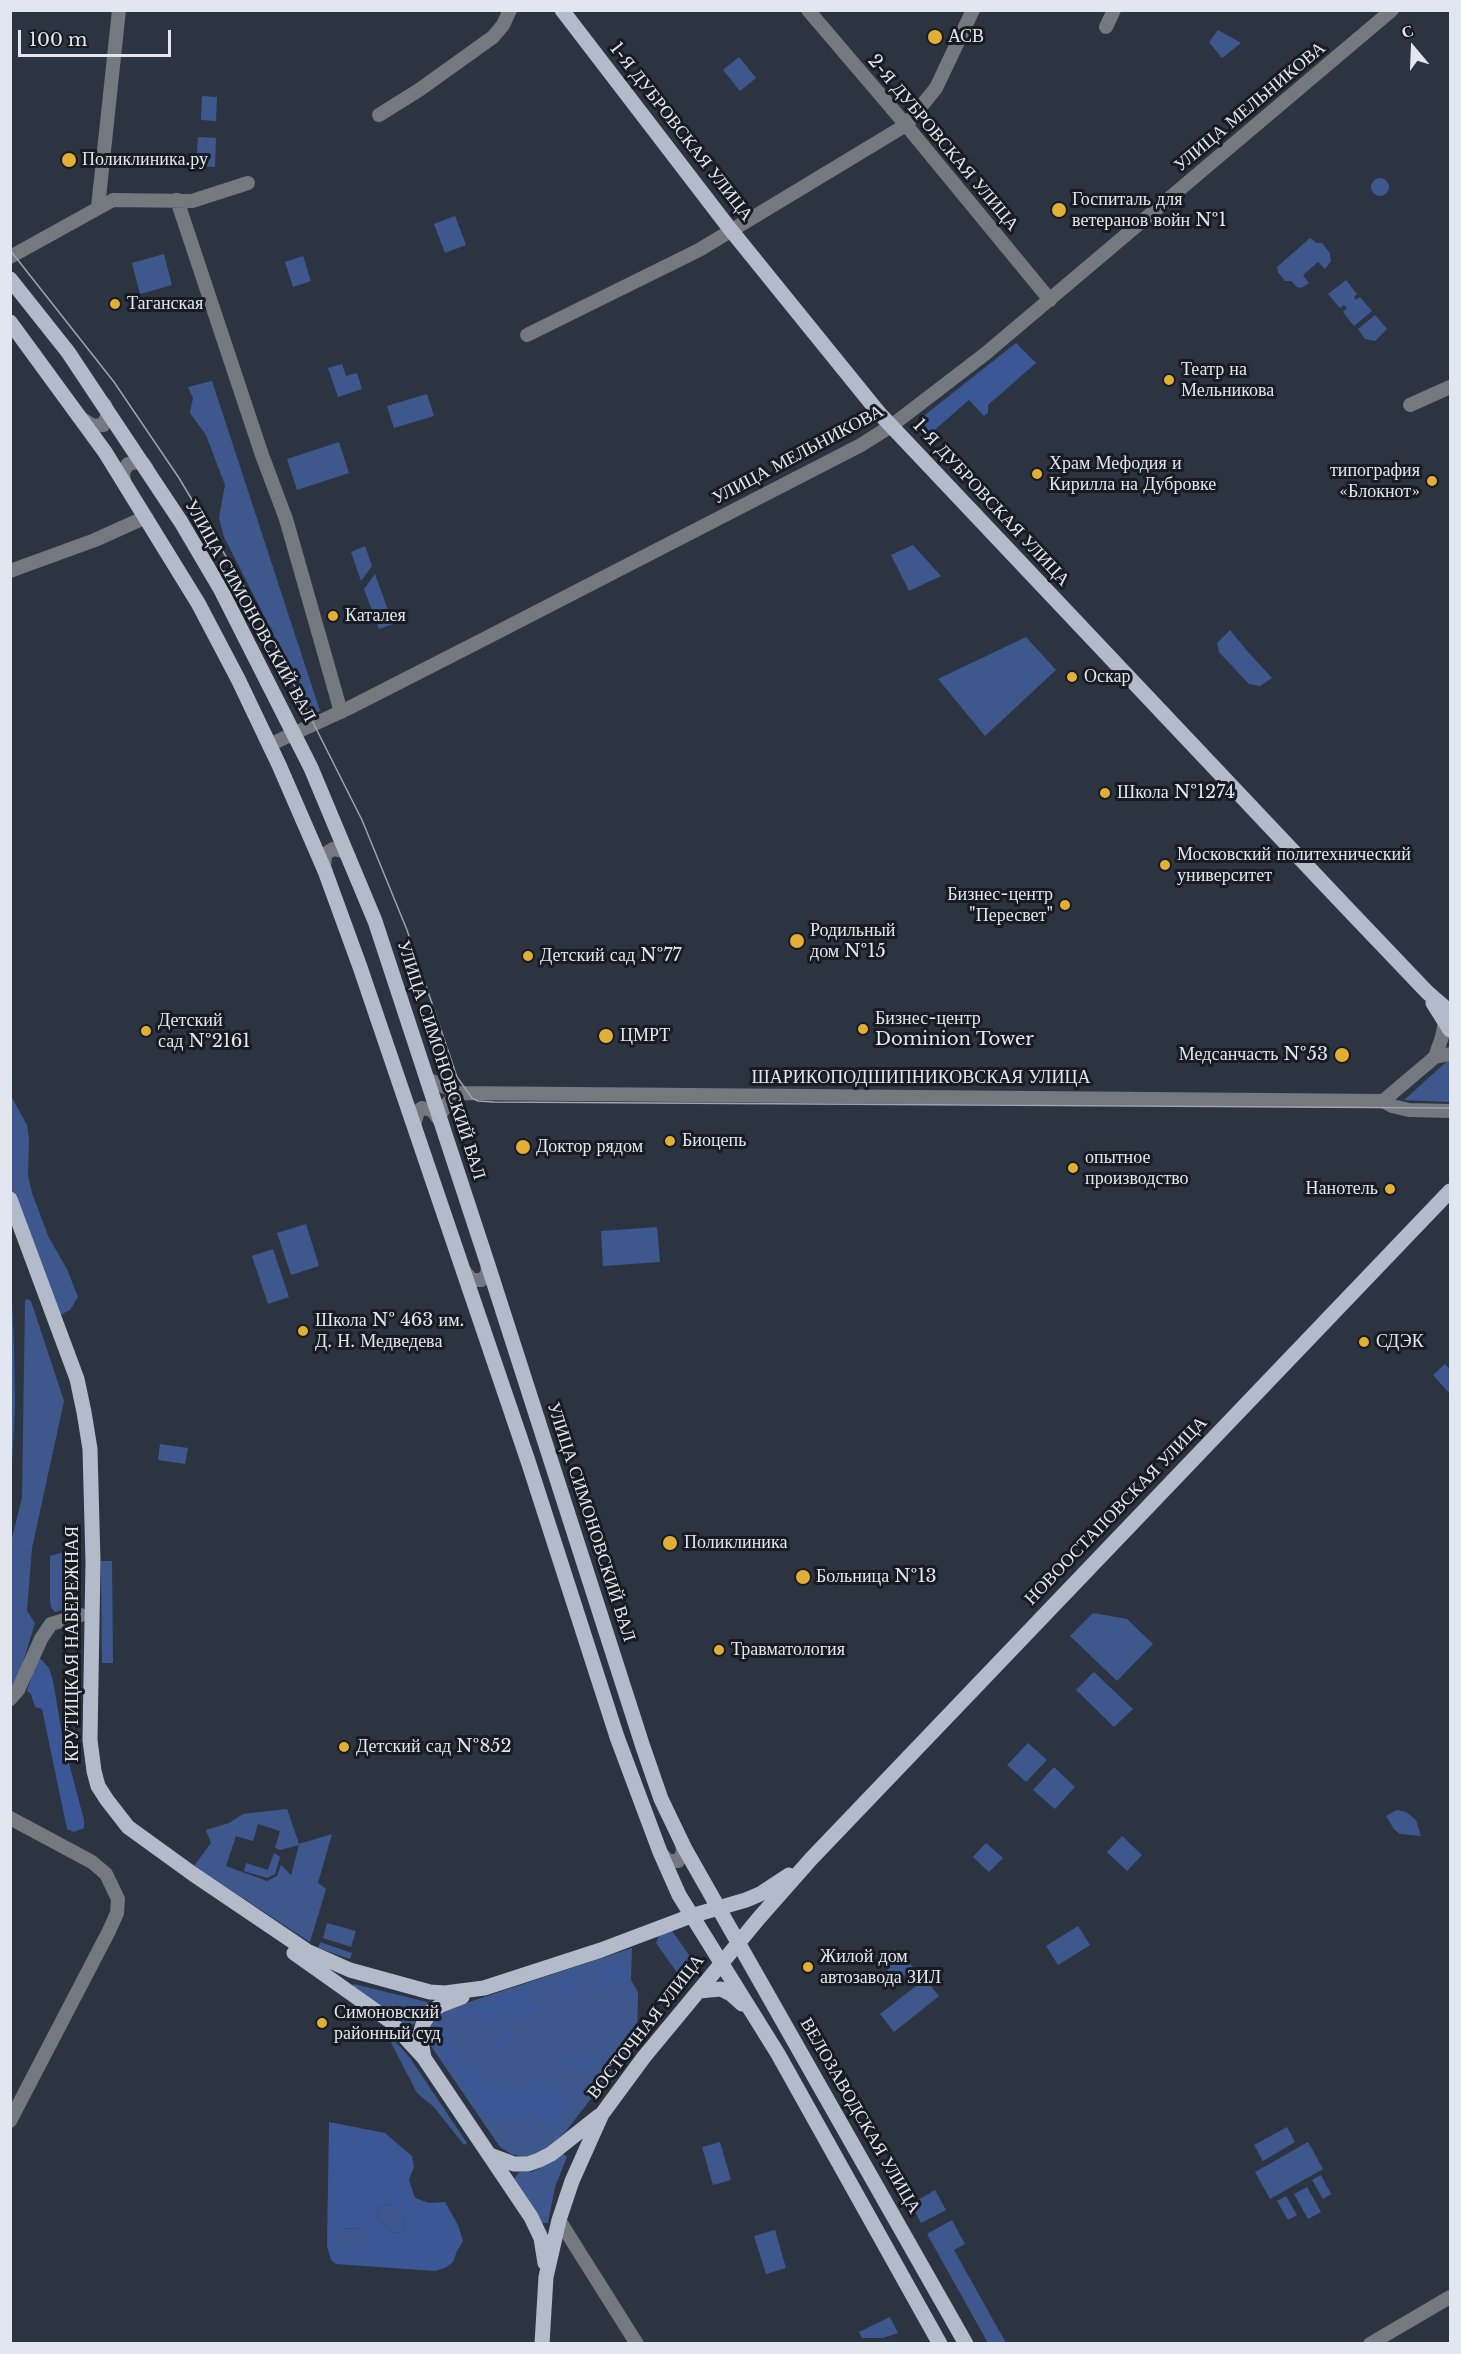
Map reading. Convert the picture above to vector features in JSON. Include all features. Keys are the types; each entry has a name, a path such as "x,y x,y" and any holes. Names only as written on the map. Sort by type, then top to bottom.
{"main road":[{"name":"1-Я ДУБРОВСКАЯ УЛИЦА","path":"562,10 730,230 891,426 1427,992 1448,1021"},
{"name":"УЛИЦА СИМОНОВСКИЙ ВАЛ","path":"10,279 68,352 104,403 220,590 294,732 349,857 375,921 643,1747 662,1799 682,1843 719,1908"},
{"path":"10,322 82,419 146,517 198,603 269,745 324,868 465,1272 618,1737 660,1852 691,1916 778,2054 940,2343"},
{"name":"НОВООСТАПОВСКАЯ УЛИЦА","path":"739,1942 811,1859 1449,1195"},
{"name":"КРУТИЦКАЯ НАБЕРЕЖНАЯ","path":"10,1199 77,1379 90,1449 93,1562 86,1615 82,1743 85,1774 91,1790 121,1833 390,2021 424,2058"},
{"name":"КРУТИЦКАЯ НАБЕРЕЖНАЯ","path":"10,1224 79,1416 84,1451 84,1562 90,1740 94,1771 98,1786 106,1800 128,1827 307,1951 350,1970 430,1992 445,1993 484,1988"},
{"name":"НОВООСТАПОВСКАЯ УЛИЦА","path":"484,1988 760,1894 811,1859"},
{"name":"ВЕЛОЗАВОДСКАЯ УЛИЦА","path":"719,1908 966,2343"},
{"name":"ВОСТОЧНАЯ УЛИЦА","path":"542,2343 546,2277 559,2220 572,2181 602,2114 644,2057 739,1942"},
{"path":"424,2058 420,2035 430,2012 441,2005 484,1988"},
{"path":"699,1991 721,1989 731,1994 753,2014"},
{"name":"ВОСТОЧНАЯ УЛИЦА","path":"424,2058 531,2217 541,2238 546,2277"},
{"path":"490,2155 514,2164 528,2164 539,2160 551,2154 602,2114"}],"street":[{"path":"98,207 119,10"},
{"path":"379,115 419,90 492,37 503,25 510,10"},
{"name":"2-Я ДУБРОВСКАЯ УЛИЦА","path":"808,10 1050,300"},
{"path":"527,335 699,250 906,125 936,88 973,10"},
{"path":"1106,27 1114,10"},
{"name":"УЛИЦА МЕЛЬНИКОВА","path":"269,745 341,712 853,449 891,426 985,354 1392,10"},
{"path":"10,257 113,200 192,201 248,183"},
{"name":"УЛИЦА СИМОНОВСКИЙ ВАЛ","path":"177,200 262,455 286,519 341,712"},
{"path":"1410,405 1450,387"},
{"path":"82,419 93,426 103,424 108,415 104,403"},
{"path":"124,483 123,472 128,464 143,463 147,469"},
{"path":"10,571 94,540 146,517"},
{"path":"324,868 325,854 333,849 343,851 349,857"},
{"path":"1435,1057 1448,1021"},
{"path":"1383,1101 1435,1057 1450,1054"},
{"path":"414,1125 415,1114 422,1108 432,1110 438,1118 447,1104 459,1093 426,1079"},
{"name":"ШАРИКОПОДШИПНИКОВСКАЯ УЛИЦА","path":"459,1093 1383,1101 1409,1110 1450,1111"},
{"path":"465,1272 472,1280 481,1280 488,1275 488,1265"},
{"path":"10,1698 18,1690 40,1639 51,1624 86,1615"},
{"path":"10,1818 92,1862 106,1874 118,1899 117,1913 110,1931 10,2121"},
{"path":"660,1852 668,1861 678,1861 683,1853 682,1843"},
{"path":"559,2220 637,2343"},
{"path":"1370,2343 1450,2297"}],"shaded area":[{"path":"1218,30 1241,43 1222,58 1209,42"},
{"path":"739,57 756,78 740,91 723,70"},
{"path":"202,96 217,97 216,121 201,120"},
{"path":"198,137 216,138 215,167 196,166"},
{"path":"1380,178 1386,181 1389,187 1386,193 1380,196 1374,193 1371,187 1374,181"},
{"path":"455,216 466,245 445,253 434,224"},
{"path":"1310,238 1317,243 1322,243 1330,253 1331,261 1325,269 1318,262 1303,275 1309,283 1298,288 1291,281 1285,281 1277,267"},
{"path":"164,254 172,285 140,294 132,263"},
{"path":"303,256 311,281 293,287 285,262"},
{"path":"1346,280 1357,294 1354,297 1356,300 1360,297 1372,311 1354,326 1343,312 1347,308 1344,305 1340,308 1328,294"},
{"path":"1375,315 1387,329 1375,341 1365,339 1358,329"},
{"path":"1016,343 1036,363 988,405 988,413 984,416 969,400 930,434 921,418"},
{"path":"342,364 346,376 357,373 362,389 338,397 328,368"},
{"path":"212,381 320,711 314,714 224,537 219,518 225,485 206,435 190,413 193,398 188,387"},
{"path":"427,394 434,416 394,428 387,406"},
{"path":"339,442 349,473 297,490 287,459"},
{"path":"913,545 941,576 909,591 891,555"},
{"path":"365,546 372,566 361,581 351,552"},
{"path":"375,574 393,624 379,629 364,589"},
{"path":"1230,630 1272,678 1260,686 1249,684 1219,652 1217,643"},
{"path":"1026,637 1056,670 985,736 938,679"},
{"path":"1450,1060 1450,1102 1404,1100 1445,1063"},
{"path":"11,1096 27,1125 28,1175 32,1193 49,1238 67,1269 78,1297 70,1310 58,1316 11,1189"},
{"path":"306,1224 319,1266 291,1275 277,1233"},
{"path":"657,1227 660,1262 603,1266 601,1231"},
{"path":"273,1249 289,1297 268,1304 252,1256"},
{"path":"11,1281 15,1407 11,1484"},
{"path":"25,1300 31,1301 64,1401 32,1548 27,1611 35,1623 11,1701 10,1546 22,1498"},
{"path":"1445,1364 1450,1370 1450,1394 1433,1375"},
{"path":"160,1444 188,1448 185,1464 158,1460"},
{"path":"78,1552 77,1594 73,1604 55,1612 50,1601 50,1556"},
{"path":"101,1561 112,1561 113,1663 102,1663"},
{"path":"1093,1613 1127,1619 1153,1644 1117,1681 1070,1636"},
{"path":"38,1656 49,1668 53,1681 63,1740 84,1820 84,1828 74,1832 67,1829 42,1709 35,1707 31,1694 27,1691"},
{"path":"1094,1672 1133,1709 1114,1727 1076,1690"},
{"path":"1028,1743 1047,1760 1026,1782 1007,1765"},
{"path":"1054,1767 1075,1787 1055,1809 1033,1790"},
{"path":"287,1809 299,1844 332,1834 318,1883 326,1889 310,1942 194,1866 211,1843 206,1830 229,1823 243,1814","holes":["258,1824 280,1831 275,1848 280,1850 299,1845 291,1875 281,1865 277,1876 267,1881 226,1866 236,1836 253,1841"]},
{"path":"1397,1810 1406,1812 1416,1820 1421,1836 1400,1834 1394,1829 1386,1816"},
{"path":"1122,1836 1142,1855 1127,1871 1107,1852"},
{"path":"986,1843 1003,1858 989,1872 973,1857"},
{"path":"274,1853 280,1857 275,1874 267,1878 244,1871 246,1863 268,1870"},
{"path":"327,1923 356,1931 351,1947 323,1938"},
{"path":"1078,1926 1090,1945 1058,1965 1046,1946"},
{"path":"672,1931 697,1966 683,1981 656,1943 659,1935"},
{"path":"320,1942 352,1953 350,1959 318,1948"},
{"path":"632,1948 631,1980 638,1992 637,2039 566,2131 546,2150 535,2156 523,2157 511,2154 500,2147 431,2046 428,2029 436,2013"},
{"path":"895,1949 913,1967 899,1981 881,1964"},
{"path":"613,1963 626,1966 626,1978 612,1978 596,1991 591,1984"},
{"path":"577,1974 583,1978 565,1999 559,1989 561,1980"},
{"path":"925,1979 939,1996 894,2032 880,2014"},
{"path":"354,1984 427,2002 428,2006 422,2010 414,2024 404,2027 351,1988"},
{"path":"528,1989 542,2011 535,2016 521,2018 516,2004 507,2006 504,2012 505,2022 514,2034 495,2057 499,2031 480,2024 488,2022 486,2012 461,2017 458,2012"},
{"path":"442,2019 450,2043 458,2056 458,2063 480,2070 483,2080 512,2093 530,2089 540,2072 544,2086 570,2097 563,2118 550,2125 535,2123 532,2112 513,2121 503,2112 492,2124 436,2042 435,2028"},
{"path":"383,2027 410,2058 467,2143 464,2145 434,2107 417,2093"},
{"path":"573,2052 585,2059 584,2067 572,2068 564,2061"},
{"path":"329,2122 385,2133 412,2156 414,2167 409,2180 415,2198 429,2203 445,2202 458,2225 463,2241 453,2262 435,2271 336,2264 331,2260 327,2246","holes":["388,2204 406,2220 405,2230 392,2233 377,2217 379,2207","338,2228 364,2229 364,2250 338,2250"]},
{"path":"1287,2127 1295,2142 1263,2161 1254,2145"},
{"path":"720,2142 731,2180 713,2185 702,2147"},
{"path":"1308,2142 1323,2169 1270,2199 1255,2172"},
{"path":"561,2152 567,2157 555,2187 548,2223 542,2223 514,2179 519,2172 531,2172 538,2169"},
{"path":"1321,2175 1331,2194 1323,2199 1312,2180"},
{"path":"1307,2187 1321,2212 1308,2219 1294,2194"},
{"path":"935,2190 946,2210 921,2223 911,2204"},
{"path":"1286,2196 1297,2215 1288,2220 1277,2201"},
{"path":"388,2204 406,2220 405,2230 392,2233 377,2217 379,2207"},
{"path":"952,2220 965,2244 954,2250 1006,2343 988,2343 927,2234"},
{"path":"338,2228 364,2229 364,2250 337,2250"},
{"path":"775,2230 786,2268 766,2274 754,2236"},
{"path":"890,2317 898,2333 883,2338 862,2338 859,2332"}],"tram line":[{"path":"10,250 114,382 179,478 249,595 362,820 407,930 457,1077 472,1098 478,1101 494,1102 1450,1108"}],"place":[{"name":"АСВ","path":"935,37"},
{"name":"Поликлиника.ру","path":"69,160"},
{"name":"Госпиталь для ветеранов войн №1","path":"1059,210"},
{"name":"Таганская","path":"115,304"},
{"name":"Театр на Мельникова","path":"1169,380"},
{"name":"Храм Мефодия и Кирилла на Дубровке","path":"1037,474"},
{"name":"типография «Блокнот»","path":"1432,481"},
{"name":"Каталея","path":"333,616"},
{"name":"Оскар","path":"1072,677"},
{"name":"Школа №1274","path":"1105,793"},
{"name":"Московский политехнический университет","path":"1165,865"},
{"name":"Бизнес-центр \"Пересвет\"","path":"1065,905"},
{"name":"Родильный дом №15","path":"797,941"},
{"name":"Детский сад №77","path":"528,956"},
{"name":"Бизнес-центр Dominion Tower","path":"863,1029"},
{"name":"Детский сад №2161","path":"146,1031"},
{"name":"ЦМРТ","path":"606,1036"},
{"name":"Медсанчасть №53","path":"1342,1055"},
{"name":"Биоцепь","path":"670,1141"},
{"name":"Доктор рядом","path":"523,1147"},
{"name":"опытное производство","path":"1073,1168"},
{"name":"Нанотель","path":"1390,1189"},
{"name":"Школа № 463 им. Д. Н. Медведева","path":"303,1331"},
{"name":"СДЭК","path":"1364,1342"},
{"name":"Поликлиника","path":"670,1543"},
{"name":"Больница №13","path":"803,1577"},
{"name":"Травматология","path":"719,1650"},
{"name":"Детский сад №852","path":"344,1747"},
{"name":"Жилой дом автозавода ЗИЛ","path":"808,1967"},
{"name":"Симоновский районный суд","path":"322,2023"}]}
